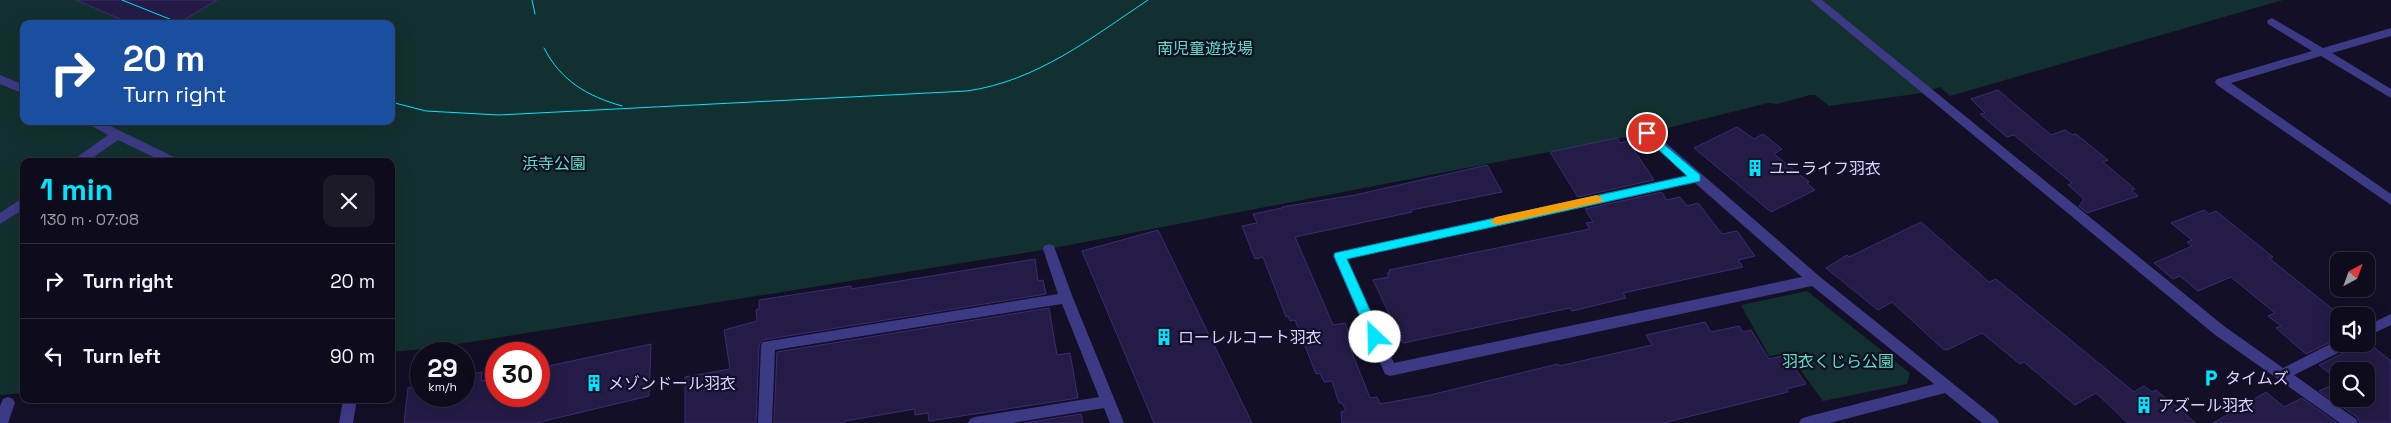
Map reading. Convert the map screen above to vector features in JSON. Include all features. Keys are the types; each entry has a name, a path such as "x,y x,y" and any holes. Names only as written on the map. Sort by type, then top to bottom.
{"street":[{"path":"1815,0 2219,330 2351,423"},
{"path":"2272,22 2391,94"},
{"path":"2391,32 2221,82 2391,200"},
{"path":"0,79 20,88"},
{"path":"97,125 166,158"},
{"path":"1647,133 1814,280 1992,423"},
{"path":"84,158 117,135"},
{"path":"1696,178 1339,256 1390,370 1814,280"},
{"path":"0,220 20,205"},
{"path":"1048,249 1117,423"},
{"path":"766,423 768,346 1066,298"},
{"path":"2375,327 2391,319"},
{"path":"2282,375 2330,351"},
{"path":"1806,423 1947,387"},
{"path":"975,423 1108,401"},
{"path":"1,423 8,403"},
{"path":"346,423 349,403"}],"green space":[{"name":"浜寺公園","path":"0,0 2283,0 1950,96 1940,87 1922,93 1829,106 1815,95 1810,95 1777,104 1768,103 1647,133 1049,249 470,342 410,342 410,350 395,352 395,158 20,158 20,393 0,395"},
{"name":"羽衣くじら公園","path":"1807,291 1910,373 1907,384 1823,401 1788,353 1769,356 1741,305"}],"building":[{"path":"76,0 217,0 184,20 123,20"},
{"path":"1998,90 2051,135 2065,130 2072,135 2076,134 2108,160 2103,162 2135,189 2131,190 2138,196 2087,213 2079,206 2084,199 2068,185 2072,183 2014,135 2007,137 1980,114 1985,113 1971,99"},
{"name":"ユニライフ羽衣","path":"1737,127 1754,139 1763,134 1782,149 1774,154 1809,182 1807,183 1815,190 1771,212 1694,148"},
{"path":"1617,138 1620,143 1628,141 1654,180 1578,197 1550,152"},
{"path":"1487,165 1502,192 1411,210 1412,212 1295,237 1333,325 1345,323 1353,344 1349,345 1370,398 1377,397 1380,404 1430,395 1558,364 1559,366 1652,345 1646,335 1705,322 1711,332 1739,326 1743,332 1751,330 1769,359 1786,355 1806,384 1786,389 1788,392 1663,423 1342,423 1341,412 1346,411 1342,403 1339,403 1332,381 1324,382 1320,373 1316,374 1295,320 1290,321 1288,316 1286,317 1263,257 1255,259 1242,226 1257,223 1253,214 1282,207 1355,195"},
{"path":"1662,192 1666,200 1680,197 1687,206 1698,203 1722,234 1737,231 1755,256 1738,260 1743,267 1623,293 1626,298 1572,311 1570,308 1403,343 1373,280 1389,277 1387,273 1390,273 1389,270 1590,229 1586,223 1593,222 1585,209"},
{"path":"2204,210 2209,214 2216,211 2273,257 2269,258 2330,307 2330,342 2306,354 2276,328 2281,326 2268,316 2275,313 2231,277 2198,291 2180,276 2173,279 2154,263 2192,246 2187,242 2192,240 2171,223"},
{"path":"1921,222 1989,282 1996,279 2134,392 2144,386 2152,392 2156,390 2196,423 2128,423 2096,393 2075,405 2024,362 2020,364 1982,333 1947,350 1943,349 1892,302 1878,310 1826,268 1847,255 1849,257"},
{"name":"ローレルコート羽衣","path":"1158,230 1252,423 1154,423 1082,251"},
{"path":"1035,259 1038,281 1043,280 1046,294 763,340 759,346 756,423 685,423 685,377 730,369 724,330 757,321 756,310 759,309 759,300 851,286 851,289"},
{"path":"1049,308 1057,355 1070,353 1078,398 929,421 928,413 915,415 915,409 845,421 845,423 774,423 777,352"},
{"name":"メゾンドール羽衣","path":"651,344 649,396 536,423 404,423 408,388 410,388 410,407 475,407 475,374 482,372 481,381 485,380 485,407 550,407 550,366"},
{"path":"2375,348 2391,361 2391,423 2360,423 2357,417 2342,407 2375,407 2375,362 2330,362 2330,374 2319,365 2345,352 2375,352"},
{"path":"2330,386 2330,399 2319,391"},
{"path":"2266,392 2284,407 2302,398 2337,423 2213,423"},
{"path":"1081,414 1083,423 1024,423"}],"tram line":[{"path":"122,0 172,20"},
{"path":"532,0 535,14"},
{"path":"395,103 426,111 499,115 967,91 993,86 1040,68 1084,43 1148,0"},
{"path":"544,48 558,70 576,86 597,97 622,106"}],"slow traffic":[{"path":"1496,221 1597,199"}],"place":[{"name":"ユニライフ羽衣","path":"1755,168"},
{"name":"ローレルコート羽衣","path":"1164,337"},
{"name":"タイムズ","path":"2211,378"},
{"name":"メゾンドール羽衣","path":"594,383"},
{"name":"アズール羽衣","path":"2144,405"}],"route":[{"path":"1375,337 1339,256 1696,178 1647,133"}],"park label":[{"name":"南児童遊技場","path":"1205,48"}]}
